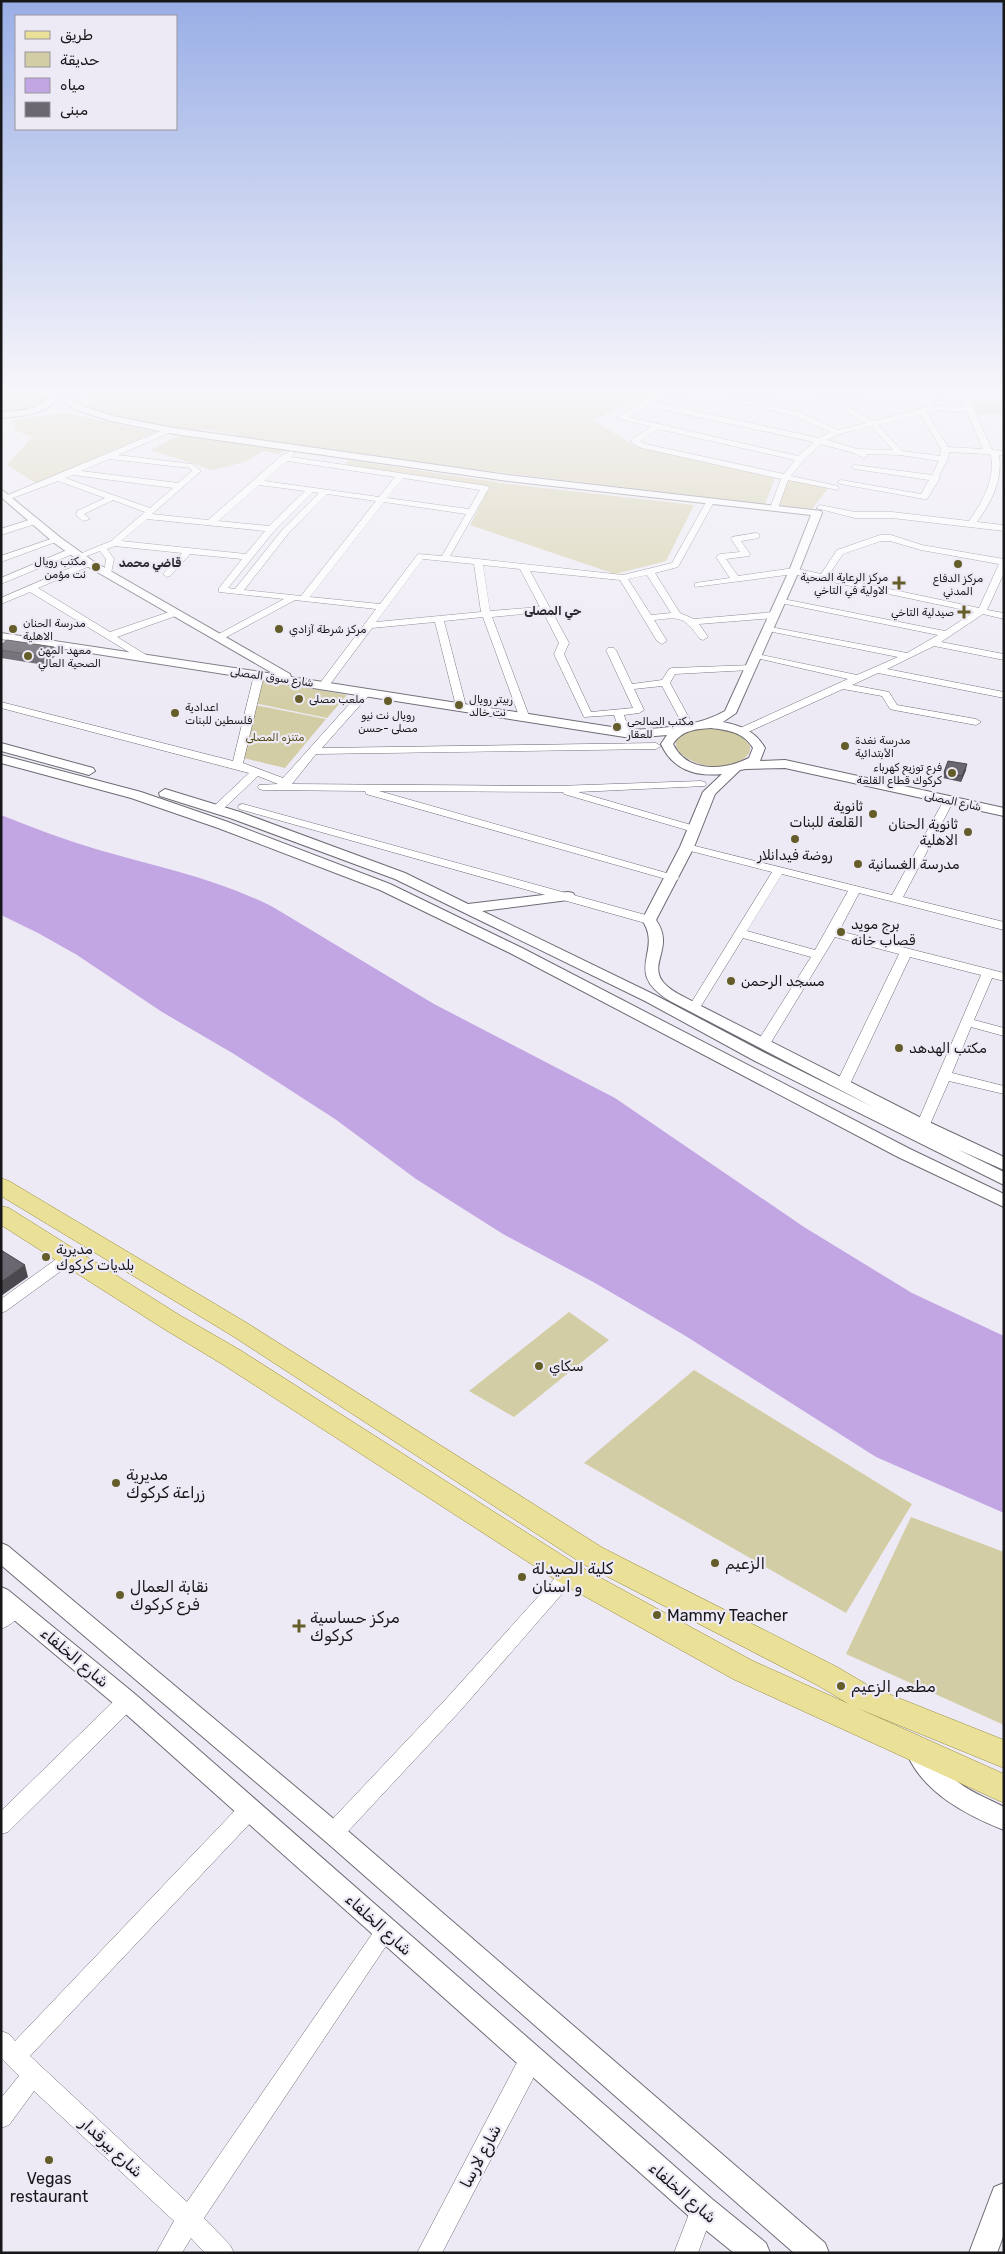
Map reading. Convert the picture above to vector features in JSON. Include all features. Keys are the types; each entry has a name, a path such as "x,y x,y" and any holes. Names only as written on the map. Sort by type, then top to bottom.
{"main road":[{"path":"1,1186 239,1329 593,1556 827,1676 861,1696 1004,1754"},
{"path":"1,1214 71,1256 178,1327 231,1357 568,1574 743,1670 1004,1789"}],"street":[{"path":"86,519 80,516 80,513 110,499"},
{"path":"116,499 149,514 271,530"},
{"path":"3,578 75,553 102,548 114,543 165,499"},
{"path":"210,523 237,499"},
{"path":"302,499 271,530 222,590 383,607"},
{"path":"237,592 286,532 318,499"},
{"path":"375,499 471,512"},
{"path":"444,559 478,499"},
{"path":"686,499 855,515 892,514 1002,528"},
{"path":"774,508 777,499"},
{"path":"711,724 730,713 819,511 827,499"},
{"path":"972,523 989,499"},
{"path":"6,500 89,563 218,638 295,680"},
{"path":"218,638 298,599 381,500"},
{"path":"324,685 422,556 623,578 675,565 710,502"},
{"path":"986,504 991,512"},
{"path":"996,520 1002,528"},
{"path":"1,532 35,521"},
{"path":"736,580 720,557 746,554 734,539 756,536"},
{"path":"711,724 740,730 860,679 933,643 982,612 1001,577 1004,562 921,547 891,538 880,538 840,552 823,577"},
{"path":"1,559 57,540"},
{"path":"114,543 249,557"},
{"path":"102,548 110,559 107,573"},
{"path":"167,574 188,551"},
{"path":"1,601 89,563"},
{"path":"478,563 486,614 524,716"},
{"path":"524,568 564,643 559,654 588,715 639,710 611,650"},
{"path":"698,584 794,571 1004,616"},
{"path":"650,572 677,615"},
{"path":"3,578 30,588 145,658"},
{"path":"623,578 662,641"},
{"path":"781,600 946,634"},
{"path":"370,625 545,609"},
{"path":"109,636 175,613"},
{"path":"648,618 677,615 693,622 774,615"},
{"path":"439,618 460,706"},
{"path":"693,622 702,638"},
{"path":"768,628 908,656"},
{"name":"شارع سوق المصلى","path":"1,636 295,680 628,734 669,753 681,763"},
{"path":"933,643 1004,657"},
{"path":"755,656 860,679"},
{"path":"665,683 672,671 750,667"},
{"path":"877,670 1004,695"},
{"path":"236,765 259,675"},
{"path":"629,688 665,683"},
{"path":"665,683 685,728 671,736 667,744 669,753"},
{"path":"843,686 885,694 894,707 976,722"},
{"path":"1,759 217,809 249,800 283,785 366,692"},
{"path":"1,705 236,765 272,778 283,785 300,787 705,788 741,767 758,754 759,748"},
{"path":"618,712 628,734"},
{"path":"730,713 740,730"},
{"name":"شارع سوق المصلى","path":"628,734 711,724"},
{"name":"شارع المصلى","path":"740,730 756,742 759,748 785,764"},
{"path":"314,750 656,746"},
{"path":"1,747 141,791 386,887 980,1191 1004,1201"},
{"path":"681,763 705,788"},
{"name":"شارع المصلى","path":"681,763 706,771 785,764 1004,812"},
{"path":"217,809 256,772"},
{"path":"249,800 272,778"},
{"path":"354,788 673,878"},
{"path":"649,920 673,878 687,847 705,788"},
{"path":"557,789 694,829"},
{"path":"249,800 649,920 656,928 659,938 650,967 654,980 666,992 923,1126 1000,1172"},
{"path":"249,800 650,998 760,1057 1000,1172"},
{"path":"896,899 949,800"},
{"path":"687,847 1004,926"},
{"path":"694,1008 779,870"},
{"path":"763,1044 832,933 855,889"},
{"path":"469,908 568,896"},
{"path":"832,933 1004,977"},
{"path":"740,934 818,955"},
{"path":"843,1084 906,952"},
{"path":"923,1126 988,973"},
{"path":"968,1022 1004,1032"},
{"path":"945,1076 1004,1090"},
{"path":"980,1191 1000,1172"},
{"path":"1,1306 71,1256"},
{"path":"1,1552 333,1834 815,2253"},
{"path":"333,1834 453,1705 568,1574"},
{"name":"شارع الخلفاء","path":"6,1608 127,1701 531,2059 702,2209 756,2253"},
{"path":"1,1825 127,1701"},
{"path":"911,1747 944,1785 956,1795 1004,1819"},
{"path":"9,2049 250,1809"},
{"path":"168,2253 189,2219 386,1931"},
{"name":"شارع بيرقدار","path":"9,2049 33,2075 189,2219 222,2253"},
{"name":"شارع لارسا","path":"430,2253 531,2059"},
{"path":"1,2118 33,2075"},
{"path":"983,2253 1004,2197"},
{"path":"686,2253 702,2209"}],"green space":[{"path":"483,499 643,499 694,505 666,561 615,574 470,525"},
{"path":"725,499 767,499 765,504"},
{"path":"781,499 819,499 812,509 779,505"},
{"name":"ملعب مصلى","path":"259,679 347,695 327,718 254,703"},
{"name":"متنزه المصلى","path":"255,705 326,719 285,768 239,757"},
{"path":"708,728 726,730 737,734 750,746 750,752 737,763 720,767 703,765 688,759 678,750 676,741 685,733"},
{"name":"سكاي","path":"569,1312 609,1340 514,1417 469,1391"},
{"path":"694,1370 912,1504 846,1613 584,1463"},
{"path":"911,1517 1004,1552 1004,1725 846,1654"}],"water":[{"path":"1,815 87,846 209,881 273,907 434,1004 615,1098 804,1227 912,1293 1004,1336 1004,1513 876,1457 684,1335 595,1283 503,1234 416,1179 335,1119 234,1054 162,1012 77,955 1,915"}],"building":[{"path":"7,640 54,647 44,657 1,650 1,645"},
{"path":"948,761 967,764 962,776 944,772"},
{"path":"1,1250 25,1265 1,1282"}],"place":[{"name":"مركز الدفاع المدني","path":"958,564"},
{"name":"مكتب رويال نت مؤمن","path":"96,567"},
{"name":"مركز الرعاية الصحية الاولية في التاخي","path":"899,583"},
{"name":"صيدلية التاخي","path":"964,612"},
{"name":"مدرسة الحنان الاهلية","path":"13,629"},
{"name":"مركز شرطة آزادي","path":"279,629"},
{"name":"معهد المهن الصحية العالي","path":"28,656"},
{"name":"ملعب مصلى","path":"299,699"},
{"name":"رويال نت نيو مصلى -حسن","path":"388,701"},
{"name":"ربيتر رويال نت خالد","path":"459,705"},
{"name":"اعدادية فلسطين للبنات","path":"175,713"},
{"name":"مكتب الصالحي للعقار","path":"617,727"},
{"name":"مدرسة نغدة الأبتدائية","path":"845,746"},
{"name":"فرع توزيع كهرباء كركوك قطاع القلعة","path":"952,773"},
{"name":"ثانوية القلعة للبنات","path":"873,814"},
{"name":"ثانوية الحنان الاهلية","path":"968,832"},
{"name":"روضة فيدانلار","path":"795,839"},
{"name":"مدرسة الغسانية","path":"858,864"},
{"name":"برج مويد قصاب خانه","path":"841,932"},
{"name":"مسجد الرحمن","path":"731,981"},
{"name":"مكتب الهدهد","path":"899,1048"},
{"name":"مديرية بلديات كركوك","path":"46,1257"},
{"name":"سكاي","path":"539,1366"},
{"name":"مديرية زراعة كركوك","path":"116,1483"},
{"name":"الزعيم","path":"715,1563"},
{"name":"كلية الصيدلة و اسنان","path":"522,1577"},
{"name":"نقابة العمال فرع كركوك","path":"120,1595"},
{"name":"Mammy Teacher","path":"657,1615"},
{"name":"مركز حساسية كركوك","path":"299,1626"},
{"name":"مطعم الزعيم","path":"841,1686"},
{"name":"Vegas restaurant","path":"49,2160"}],"district":[{"name":"قاضي محمد","path":"150,563"},
{"name":"حي المصلى","path":"553,611"}]}
